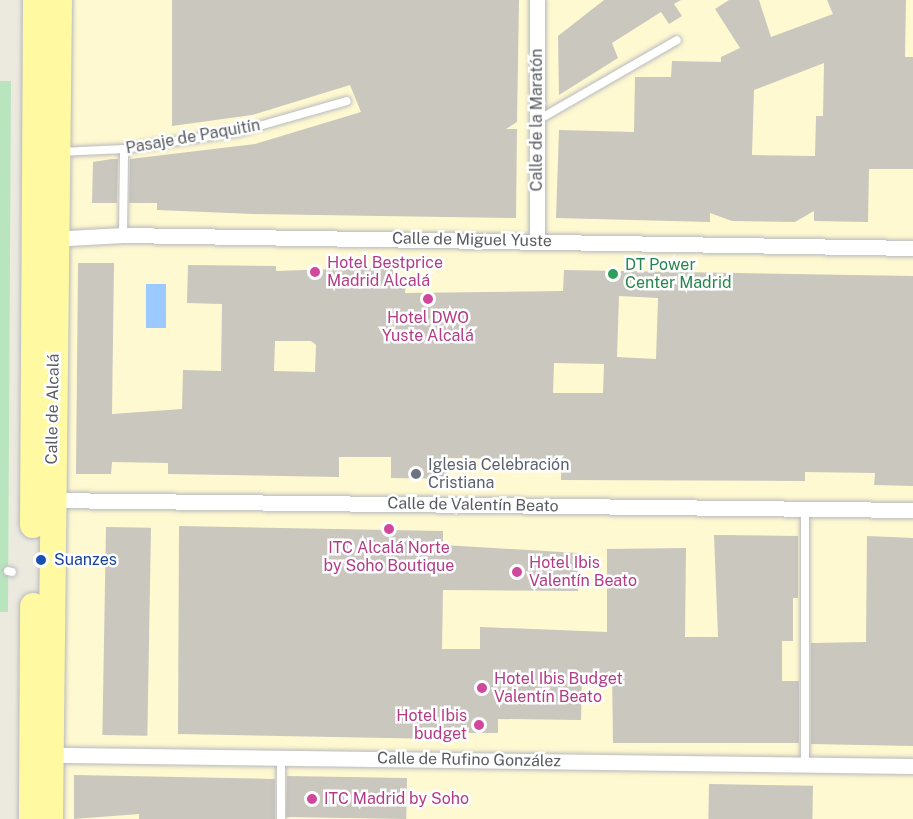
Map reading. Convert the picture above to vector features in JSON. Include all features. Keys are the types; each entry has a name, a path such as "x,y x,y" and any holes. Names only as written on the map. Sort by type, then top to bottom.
{"main road":[{"name":"Calle de Alcalá","path":"36,0 46,152 57,235 42,500 32,773 42,814"},
{"name":"Calle de Alcalá","path":"42,814 50,755 34,247 46,152 59,0"}],"street":[{"name":"Calle de la Maratón","path":"537,0 537,240"},
{"name":"Calle de Miguel Yuste","path":"34,247 57,235 123,235 537,240 913,248"},
{"name":"Calle de Valentín Beato","path":"42,500 913,510"},
{"name":"Calle de Rufino González","path":"50,755 913,766"},
{"path":"32,773 50,755"}],"lane":[{"path":"538,120 677,40"},
{"name":"Pasaje de Paquitín","path":"46,152 124,150 238,132 347,101"},
{"path":"123,235 124,150"},
{"path":"805,508 806,763"},
{"path":"281,758 281,819"}],"shaded area":[{"path":"59,0 913,0 913,819 59,819"}],"green space":[{"path":"0,81 11,81 8,612 0,612"}],"water":[{"path":"146,284 166,284 166,328 146,328"}],"building":[{"path":"172,0 519,0 517,122 506,129 517,129 516,218 253,214 157,210 157,203 129,203 130,159 255,144 361,112 350,85 252,115 172,126"},
{"path":"604,0 681,0 674,4 682,16 669,24 661,12 612,43 618,58 559,95 558,36"},
{"path":"729,0 759,0 771,37 833,14 827,0 906,0 905,57 913,57 913,169 869,169 868,222 814,221 814,211 795,222 732,221 710,213 710,222 556,218 559,130 634,132 635,77 671,77 672,61 721,62 721,57 740,48 715,9","holes":["824,63 823,116 816,116 815,156 752,155 754,90"]},
{"path":"118,159 117,203 92,203 93,162"},
{"path":"78,263 114,263 112,414 182,409 183,370 221,371 222,304 187,303 188,265 276,266 276,271 393,267 393,284 406,284 405,293 563,291 564,270 913,276 913,486 874,485 875,473 805,472 805,481 561,480 561,460 447,458 446,479 391,478 391,457 339,457 339,477 168,474 168,463 112,462 111,474 76,474","holes":["619,296 658,298 656,359 617,357","275,341 311,341 316,345 315,372 274,371","554,363 604,364 603,393 553,393"]},
{"path":"179,526 443,531 443,545 578,553 578,591 443,590 442,649 480,649 480,627 607,632 607,549 686,548 685,637 718,637 714,535 798,536 798,598 793,598 793,641 782,641 782,681 799,681 799,743 613,743 612,673 582,674 581,720 498,719 498,733 441,733 440,739 178,734"},
{"path":"106,527 151,528 147,736 102,735"},
{"path":"867,536 913,538 913,746 811,744 811,643 866,642"},
{"path":"74,775 275,779 275,819 139,819 139,814 74,819"},
{"path":"287,776 407,778 406,819 286,817"},
{"path":"709,784 813,786 812,819 708,819"}],"place":[{"name":"Hotel Bestprice Madrid Alcalá","path":"315,272"},
{"name":"DT Power Center Madrid","path":"613,274"},
{"name":"Hotel DWO Yuste Alcalá","path":"428,299"},
{"name":"Iglesia Celebración Cristiana","path":"416,474"},
{"name":"ITC Alcalá Norte by Soho Boutique","path":"389,529"},
{"name":"Suanzes","path":"41,560"},
{"name":"Hotel Ibis Valentín Beato","path":"517,572"},
{"name":"Hotel Ibis Budget Valentín Beato","path":"482,688"},
{"name":"Hotel Ibis budget","path":"479,725"},
{"name":"ITC Madrid by Soho","path":"312,799"}]}
